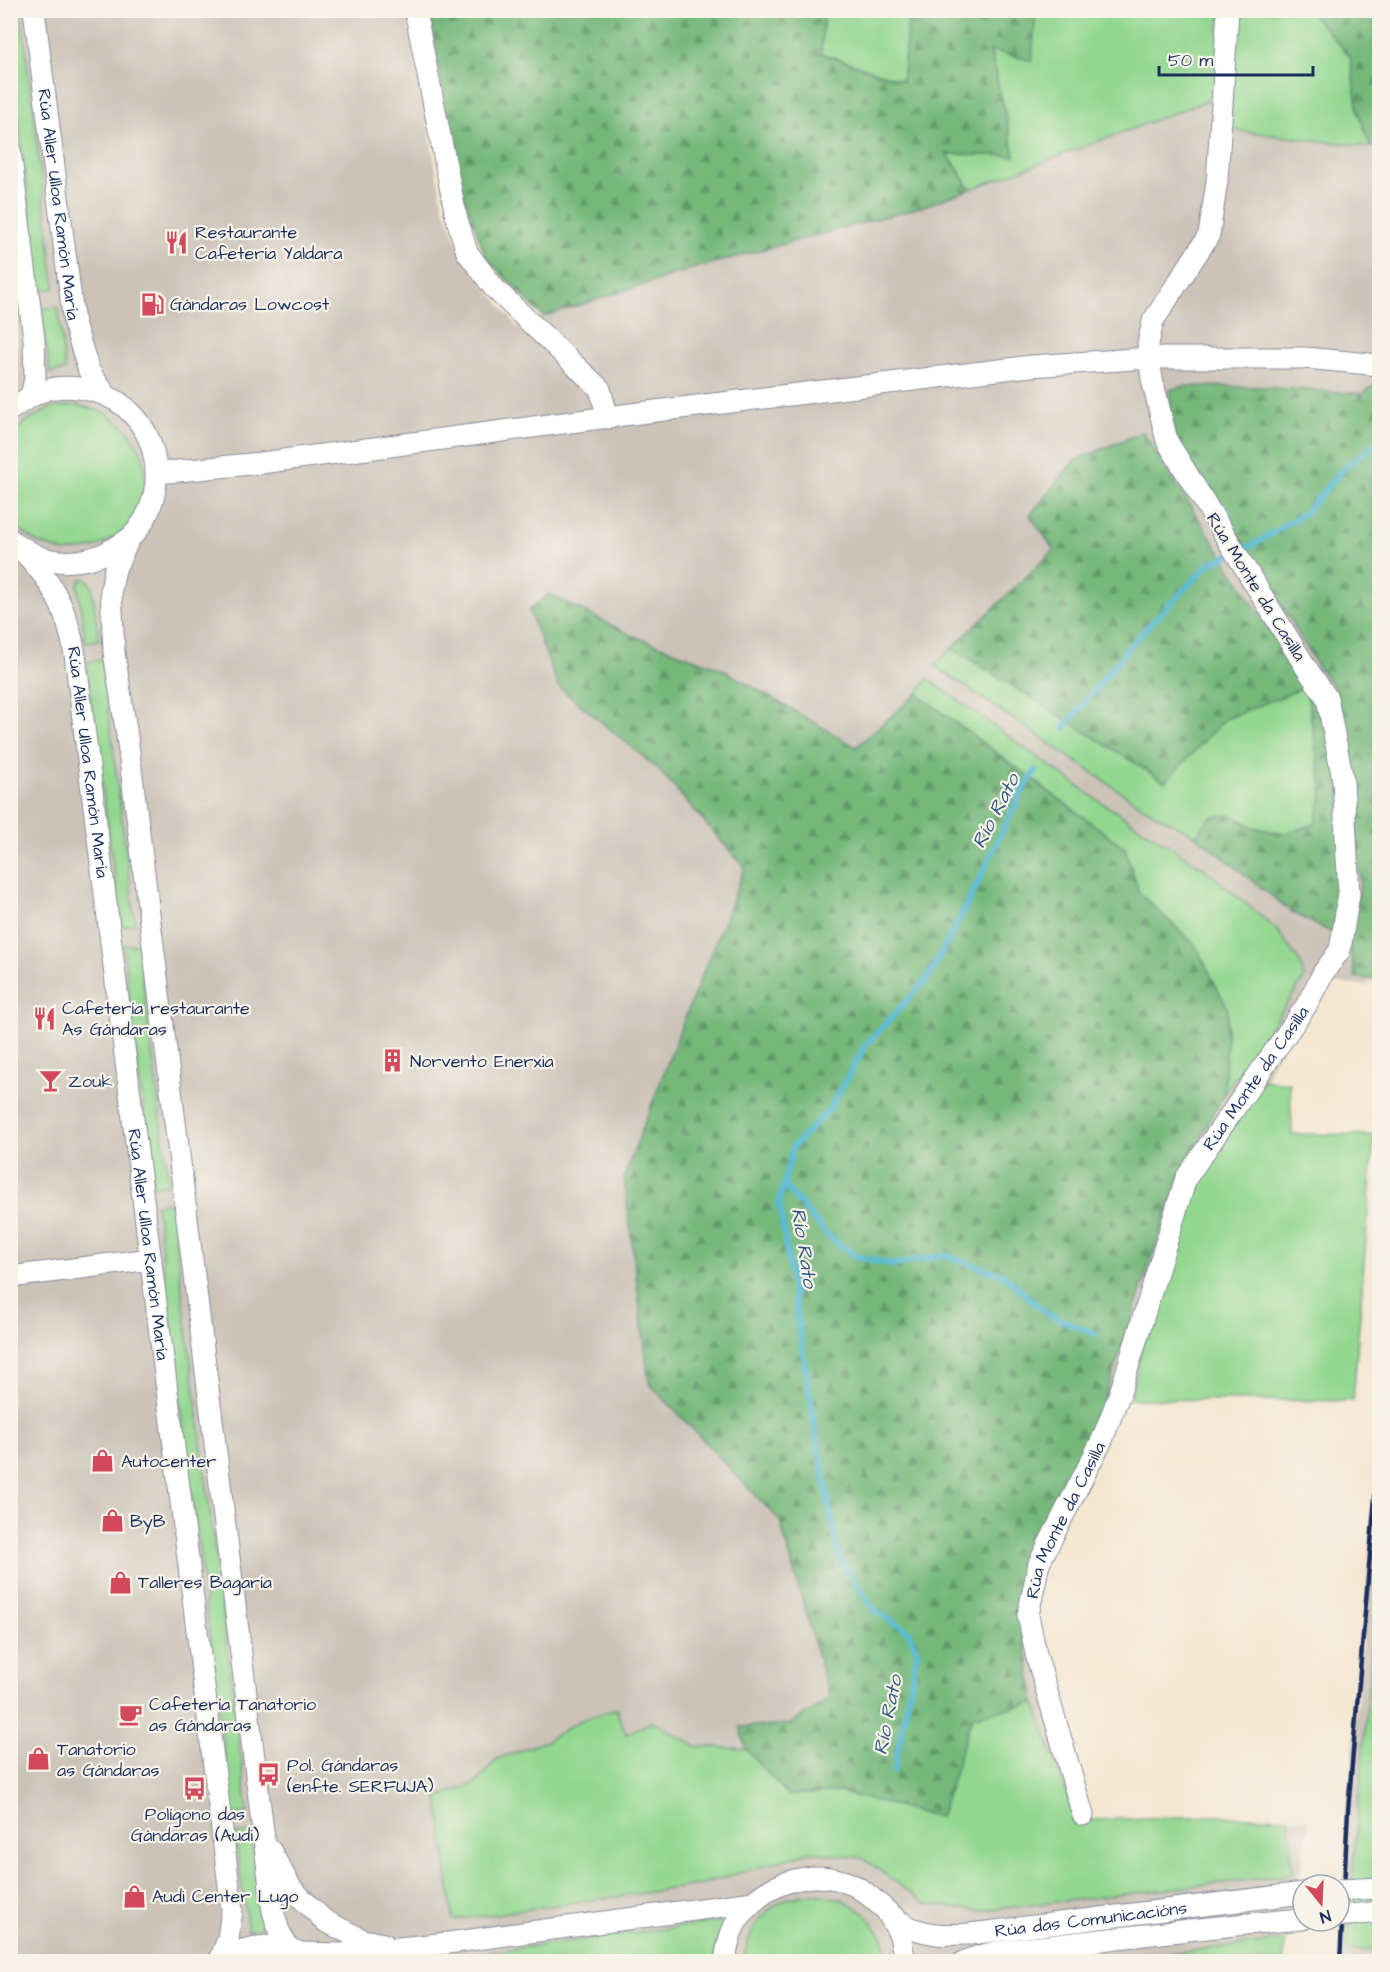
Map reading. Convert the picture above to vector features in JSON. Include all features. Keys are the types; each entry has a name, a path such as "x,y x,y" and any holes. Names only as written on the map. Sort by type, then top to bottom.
{"street":[{"name":"Rúa Aller Ulloa Ramón María","path":"34,10 74,323 89,371 105,394"},
{"path":"415,10 456,216 467,252 494,288 600,388 608,418"},
{"name":"Rúa Monte da Casilla","path":"1083,1815 1036,1654 1028,1615 1039,1563 1091,1461 1120,1393 1186,1178 1306,1006 1323,973 1340,951 1349,894 1343,780 1327,698 1167,441 1149,358 1148,344 1153,321 1209,235 1217,180 1228,10"},
{"path":"10,150 34,339 35,378 31,396"},
{"path":"157,473 261,463 1031,366 1149,358 1305,358 1380,365"},
{"name":"Rúa Aller Ulloa Ramón María","path":"10,410 31,396 55,388 81,387 105,394 128,409 146,430 156,455 157,473 151,509 129,539 103,556 74,562 44,558 14,542"},
{"name":"Rúa Aller Ulloa Ramón María","path":"129,539 116,569 111,590 114,652 127,736 273,1911 279,1931 303,1954"},
{"name":"Rúa Aller Ulloa Ramón María","path":"14,542 54,589 65,612 72,636 232,1910 228,1939 219,1961"},
{"path":"10,1276 151,1259"},
{"path":"265,1840 292,1889 326,1921 363,1940 402,1948"},
{"name":"Rúa das Comunicacións","path":"724,1962 728,1941 738,1920 753,1902 770,1889 789,1881 811,1877 832,1878 852,1885 871,1896 886,1911 909,1927 934,1935 970,1934 1291,1894"},
{"path":"1351,1889 1380,1888"},
{"path":"303,1954 341,1954 402,1948 753,1902"},
{"name":"Rúa das Comunicacións","path":"886,1911 900,1935 905,1962"},
{"path":"1351,1915 1380,1912"},
{"name":"Rúa das Comunicacións","path":"963,1962 975,1956 1003,1952 1291,1919"},
{"name":"Rúa Aller Ulloa Ramón María","path":"219,1961 236,1952 254,1947 271,1946 303,1954"}],"shaded area":[{"path":"11,11 406,11 443,207 466,263 517,326 695,268 921,207 1206,101 1231,100 1232,130 1379,148 1379,958 1368,986 1311,981 1024,1599 1090,1820 1216,1816 1310,1819 1299,1873 1291,1873 1291,1915 1286,1940 1099,1962 11,1962"},
{"path":"1379,1439 1379,1961 1340,1962 1342,1933 1351,1933 1351,1873 1345,1873"}],"green space":[{"path":"429,11 824,11 821,53 902,81 909,11 1036,11 1032,61 990,50 1015,156 947,154 971,189 921,207 695,268 543,317 486,258 457,178"},
{"path":"824,11 909,11 903,81 821,53"},
{"path":"1036,11 1221,11 1215,101 1206,101 971,189 947,153 1015,156 990,49 1032,60"},
{"path":"1238,11 1309,11 1350,56 1358,112 1371,147 1231,130"},
{"path":"1309,11 1379,11 1379,148 1371,147 1358,112 1350,56"},
{"path":"21,13 55,289 39,290 11,58 11,14"},
{"path":"58,307 65,370 50,373 41,309"},
{"path":"1379,385 1379,981 1355,977 1349,942 1360,885 1353,770 1334,687 1318,667 1253,557 1175,440 1169,390 1185,386 1265,387 1362,394 1373,386"},
{"path":"78,405 106,413 129,431 143,456 145,485 137,512 120,535 94,548 65,552 38,543 15,526 11,517 10,439 25,422 50,408"},
{"path":"1143,432 1306,687 1225,719 1165,782 952,648 1054,550 1030,515 1075,460"},
{"path":"82,578 89,580 92,588 99,640 85,642 78,585"},
{"path":"549,594 631,635 722,669 856,747 917,694 1125,848 1139,893 1195,945 1228,1009 1224,1094 1177,1183 1099,1415 1054,1505 1018,1602 1035,1703 972,1716 940,1817 841,1792 788,1795 746,1749 740,1727 790,1724 830,1699 780,1521 649,1383 624,1177 745,868 658,769 558,686 529,610"},
{"path":"952,648 1164,781 1225,719 1306,687 1323,792 1315,824 1283,834 1253,827 1231,815 1211,817 1196,836 1146,809 935,666"},
{"path":"102,660 135,924 121,927 86,662"},
{"path":"928,679 1099,801 1205,869 1277,930 1301,964 1304,979 1224,1094 1228,1009 1195,945 1139,893 1125,848 917,694"},
{"path":"1306,687 1323,703 1340,779 1343,884 1332,933 1292,912 1196,836 1211,817 1231,815 1253,827 1283,834 1315,824 1323,792"},
{"path":"138,944 169,1184 153,1186 123,945"},
{"path":"1263,1080 1290,1083 1292,1134 1374,1135 1353,1401 1130,1399 1154,1295 1190,1190"},
{"path":"171,1203 248,1813 232,1815 156,1204"},
{"path":"1379,1564 1380,1837 1375,1846 1376,1949 1346,1951 1348,1933 1351,1933 1351,1892"},
{"path":"1035,1703 1077,1823 1090,1820 1216,1816 1289,1818 1291,1875 977,1911 925,1903 862,1858 810,1852 699,1885 453,1920 438,1797 476,1783 497,1759 546,1741 579,1721 616,1709 626,1734 653,1721 695,1746 746,1749 788,1795 841,1792 940,1817 972,1716"},
{"path":"251,1832 261,1923 260,1928 248,1931 235,1834"},
{"path":"814,1894 842,1899 866,1914 883,1938 888,1961 743,1961 756,1925 768,1911 788,1899"},
{"path":"724,1921 716,1944 714,1961 421,1961"},
{"path":"1286,1940 1283,1961 1099,1961"}],"waterway":[{"name":"Río Rato","path":"1064,728 1135,640 1209,564 1258,542 1306,512 1341,471 1380,440"},
{"name":"Río Rato","path":"894,1771 917,1652 909,1632 874,1610 839,1558 816,1435 779,1202 793,1147 830,1108 865,1046 928,978 969,901 1020,795 1036,770"},
{"path":"784,1185 828,1236 855,1256 894,1265 944,1255 1005,1276 1047,1314 1095,1334"}],"railway":[{"path":"1340,1962 1348,1810 1380,1439"}],"place":[{"name":"Restaurante Cafetería Yaldara","path":"177,242"},
{"name":"Gándaras Lowcost","path":"152,304"},
{"name":"Cafetería restaurante As Gándaras","path":"44,1018"},
{"name":"Norvento Enerxia","path":"392,1061"},
{"name":"Zouk","path":"50,1081"},
{"name":"Autocenter","path":"103,1461"},
{"name":"ByB","path":"112,1521"},
{"name":"Talleres Bagaría","path":"120,1582"},
{"name":"Cafetería Tanatorio as Gándaras","path":"131,1714"},
{"name":"Tanatorio as Gándaras","path":"39,1759"},
{"name":"Pol. Gándaras (enfte. SERFUJA)","path":"269,1775"},
{"name":"Polígono das Gándaras (Audi)","path":"195,1788"},
{"name":"Audi Center Lugo","path":"134,1896"}]}
